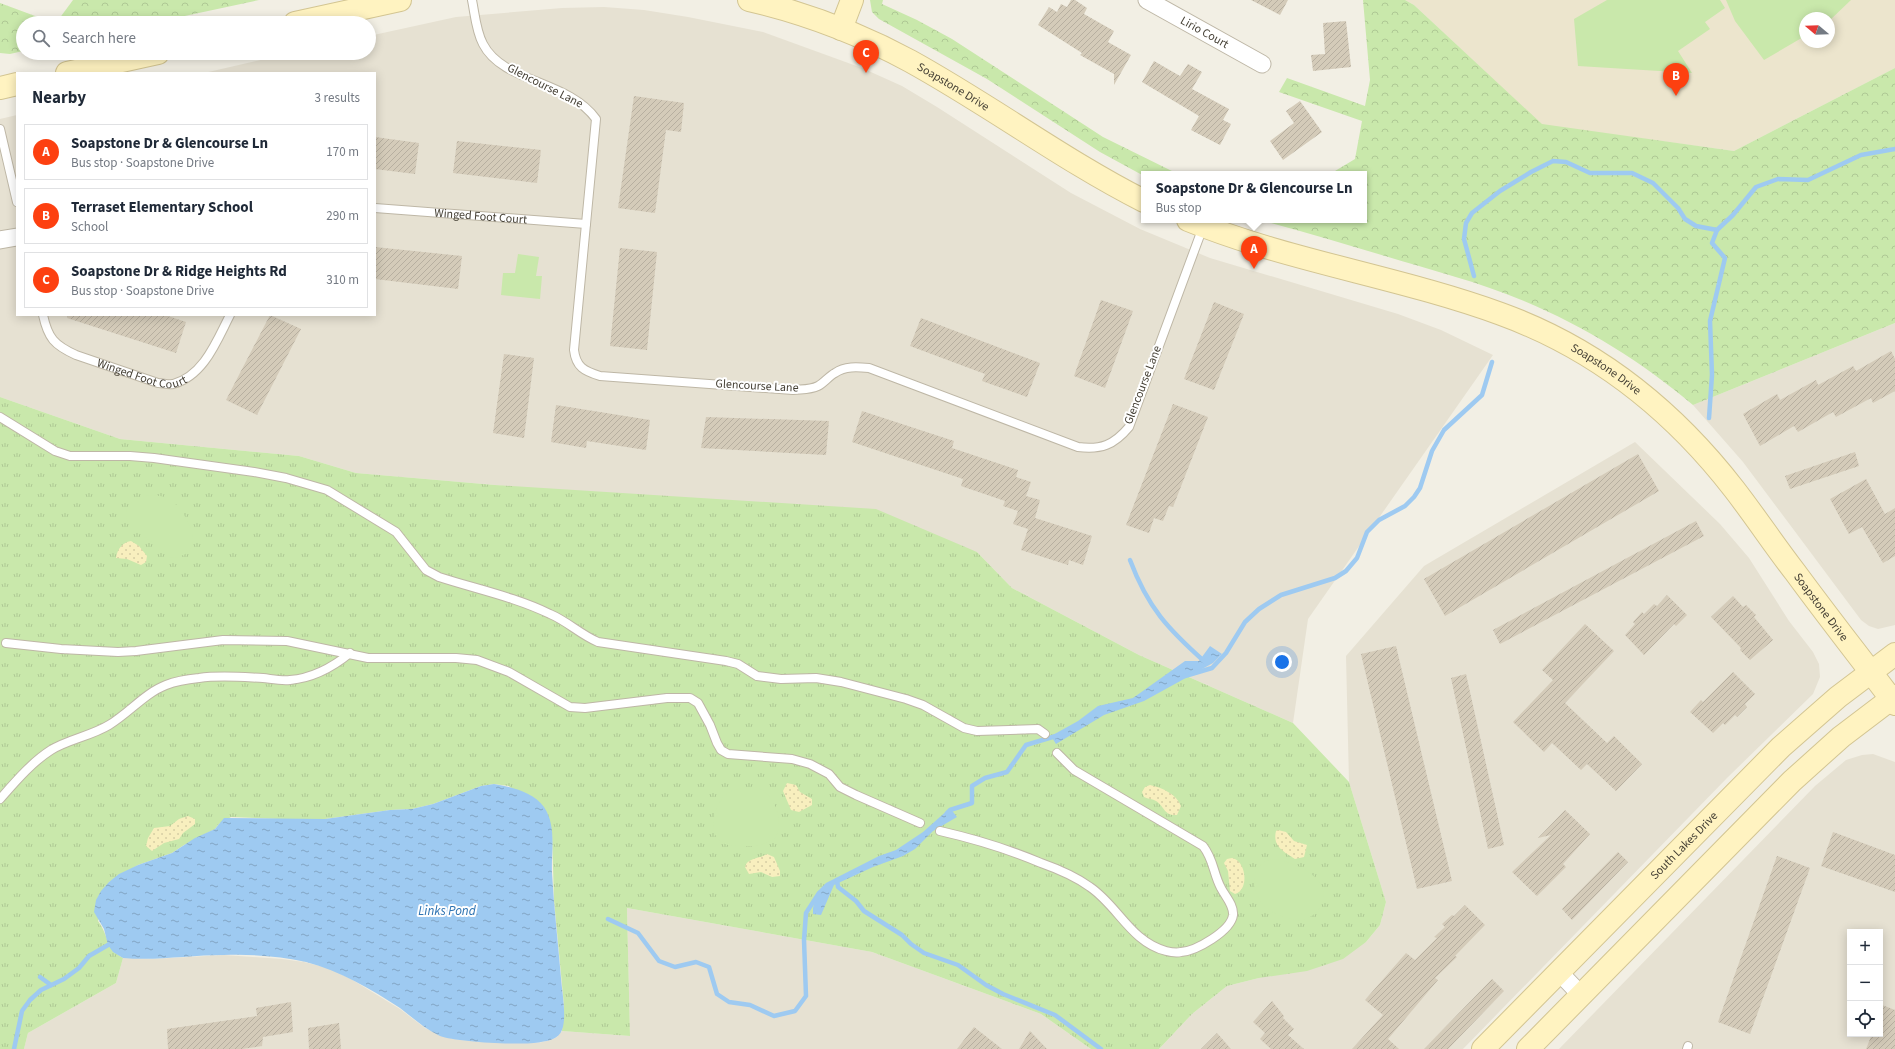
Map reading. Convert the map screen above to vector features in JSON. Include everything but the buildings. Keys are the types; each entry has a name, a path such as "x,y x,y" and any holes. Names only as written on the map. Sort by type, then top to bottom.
{"street":[{"path":"327,16 400,0"},
{"name":"Soapstone Drive","path":"749,0 841,29 910,61 947,82 1074,163 1106,182 1141,200"},
{"path":"841,29 852,0"},
{"name":"Lirio Court","path":"1147,0 1262,64"},
{"path":"72,72 126,60"},
{"path":"0,88 16,84"},
{"name":"Soapstone Drive","path":"1195,223 1258,244 1501,314 1547,333 1610,370 1654,402 1708,457 1733,487 1794,572 1894,700"},
{"path":"0,240 16,237"},
{"name":"South Lakes Drive","path":"1482,1049 1781,746 1870,671 1895,654"},
{"path":"1528,1049 1792,781 1841,737 1894,700"},
{"path":"1559,972 1581,995"}],"lane":[{"name":"Glencourse Lane","path":"472,0 479,36 490,54 508,69 570,96 588,108 596,119 574,350 575,360 581,368 589,373 600,376 800,389 818,386 836,372 845,369 856,367 868,368 1078,447 1090,449 1112,444 1129,426 1195,223"},
{"path":"0,129 16,198"},
{"name":"Winged Foot Court","path":"376,208 586,224"},
{"name":"Winged Foot Court","path":"43,316 47,331 53,341 63,349 76,355 158,383 172,384 185,379 196,371 207,359 229,316"},
{"path":"0,417 55,450 70,456 130,456 154,458 280,476 326,490 396,532 426,570 433,574 552,614 585,636 598,642 726,661 738,664 757,676 781,679 816,678 841,682 923,705 964,728 977,731 1038,729 1045,734"},
{"path":"6,643 61,649 118,652 202,642 259,640 287,641 368,658 456,658 490,664 509,672 570,707 585,708 667,698 690,698 698,703 721,750 728,754 792,759 810,764 829,774 840,787 920,823"},
{"path":"0,799 22,775 50,751 70,741 109,726 132,710 145,697 166,685 199,678 235,676 290,680 312,676 335,665 350,653"},
{"path":"940,830 981,840 1064,872 1091,887 1135,933 1150,944 1166,951 1181,952 1196,948 1213,938 1230,923 1233,914 1230,903 1220,887 1211,856 1203,846 1074,770 1058,753"}],"shaded area":[{"path":"1405,0 1895,0 1895,68 1734,151 1542,125 1414,5"},
{"path":"604,7 644,10 763,32 862,68 902,86 1071,193 1140,229 1210,258 1398,314 1441,330 1493,355 1308,619 1293,723 1139,655 1012,588 977,552 495,485 356,473 299,456 120,439 0,397 0,119 16,115 16,316 376,316 376,72 208,72 261,60 376,60 376,34 456,17 562,8"},
{"path":"1895,323 1895,625 1878,629 1869,626 1861,620 1743,462 1693,405"},
{"path":"1635,442 1720,524 1749,558 1789,621 1813,652 1819,664 1820,677 1813,694 1727,778 1463,1049 1159,1049 1192,1014 1227,986 1259,978 1366,942 1380,925 1386,902 1349,782 1346,656 1424,566"},
{"path":"1873,754 1895,762 1895,1049 1559,1049 1815,786 1846,760 1862,755"},
{"path":"627,908 872,952 1041,1014 1091,1049 24,1049 28,1033 116,983 123,958 153,959 224,955 282,959 304,962 328,968 351,979 400,1009 425,1028 442,1036 459,1040 538,1043 557,1037 562,1031 630,1036"}],"green space":[{"path":"73,0 259,0 185,16 61,16"},
{"path":"870,0 883,0 882,4 917,20 952,39 1103,137 1172,171 1141,171 1141,174 1100,152 987,79 879,19 872,12"},
{"path":"1363,0 1405,0 1414,5 1542,124 1734,151 1895,68 1895,323 1693,405 1654,374 1613,347 1569,322 1524,301 1455,277 1270,223 1367,223 1367,171 1335,171 1355,159 1362,121 1279,92 1287,78 1365,106 1370,80"},
{"path":"1607,0 1720,0 1725,8 1705,22 1710,29 1678,51 1692,73 1578,66 1574,19"},
{"path":"1726,0 1851,0 1835,15 1835,12 1799,12 1799,40 1764,60 1735,21"},
{"path":"0,3 35,16 16,16 16,53 10,54 0,53"},
{"path":"518,254 539,257 536,276 542,276 540,299 501,295 503,273 515,273"},
{"path":"0,397 120,439 299,456 356,473 495,485 876,509 977,552 1012,588 1139,655 1293,723 1349,782 1386,902 1380,925 1366,942 1343,959 1307,971 1259,978 1227,986 1192,1014 1159,1049 1091,1049 1041,1014 872,952 627,908 630,1036 562,1031 564,1006 554,900 552,833 509,786 494,784 481,786 433,804 412,809 390,810 325,819 301,820 231,817 219,824 215,829 172,853 138,865 109,882 98,921 113,950 123,958 116,983 28,1033 24,1049 0,1049"},
{"path":"152,495 162,496 172,501 188,522 192,531 193,539 191,547 187,553 177,557 169,557 155,544 141,535 129,523 126,517 126,512 131,503 141,497"},
{"path":"755,787 767,794 776,807 779,822 776,837 764,844 752,846 731,846 721,842 716,837 713,824 719,803 723,797 731,791 741,788"},
{"path":"1274,859 1288,862 1308,871 1314,876 1322,887 1324,893 1321,905 1309,918 1297,920 1285,918 1277,915 1261,902 1255,887 1255,873 1259,866"}],"sand":[{"path":"131,541 139,546 147,556 146,562 141,565 127,559 116,558 120,547"},
{"path":"787,783 796,785 800,792 812,799 812,805 799,812 791,810 783,791"},
{"path":"1150,785 1164,790 1176,798 1181,806 1177,815 1167,813 1159,803 1144,797 1142,792 1145,787"},
{"path":"188,816 195,819 195,824 183,833 179,839 164,843 152,851 146,846 148,838 154,828 170,826 179,819"},
{"path":"1276,831 1286,832 1294,841 1307,845 1304,857 1295,859 1280,848 1275,837"},
{"path":"767,854 774,857 780,871 780,876 772,877 761,872 749,874 745,867 746,864 751,860"},
{"path":"1232,858 1237,860 1240,864 1244,875 1243,887 1235,894 1230,891 1228,871 1224,863 1227,859"}],"water":[{"path":"1210,646 1222,654 1213,663 1144,701 1104,715 1056,744 1051,736 1078,721 1098,706 1133,698 1185,661 1199,661"},
{"name":"Links Pond","path":"494,784 522,791 534,798 544,807 551,822 553,886 564,1018 561,1033 558,1036 544,1042 520,1044 474,1042 440,1036 424,1027 400,1008 355,981 331,970 296,960 244,955 211,955 148,959 123,958 113,952 108,945 104,929 94,912 96,900 101,891 119,874 138,865 172,853 195,838 215,829 224,818 325,819 390,810 412,809 433,804 481,786"},
{"path":"950,808 957,817 933,831 915,849 903,856 873,867 834,885 821,915 813,914 813,908 818,891 826,883 879,856 896,850 923,832"}],"waterway":[{"path":"1709,418 1712,375 1710,321 1725,258 1712,243 1717,230 1733,215 1756,187 1778,179 1808,180 1861,155 1895,149"},
{"path":"1474,276 1464,239 1466,223 1472,213 1500,191 1531,172 1553,161 1566,162 1590,173 1632,173 1653,183 1678,208 1685,219 1696,226 1717,230"},
{"path":"1185,676 1212,668 1226,653 1245,622 1259,609 1281,595 1335,578 1346,571 1357,558 1367,532 1379,520 1405,506 1414,497 1420,488 1432,451 1444,430 1482,395 1492,362"},
{"path":"1130,560 1144,592 1160,617 1180,639 1205,662"},
{"path":"947,813 950,810 972,803 972,786 985,778 1007,772 1026,745 1056,736"},
{"path":"837,880 838,887 856,901 864,911 902,935 911,944 924,953 958,965 986,985 1003,994 1055,1015 1101,1049"},
{"path":"608,919 638,933 659,961 675,967 696,962 709,967 717,994 729,1002 750,1005 774,1016 795,1011 806,996 804,940 806,913 819,893"},
{"path":"14,1049 22,1011 30,1000 41,990 64,979 79,968 89,956 108,945"},
{"path":"40,977 51,985"}],"place":[{"name":"Soapstone Dr & Ridge Heights Rd","path":"866,73"},
{"name":"Terraset Elementary School","path":"1676,96"},
{"name":"Soapstone Dr & Glencourse Ln","path":"1254,269"}]}
